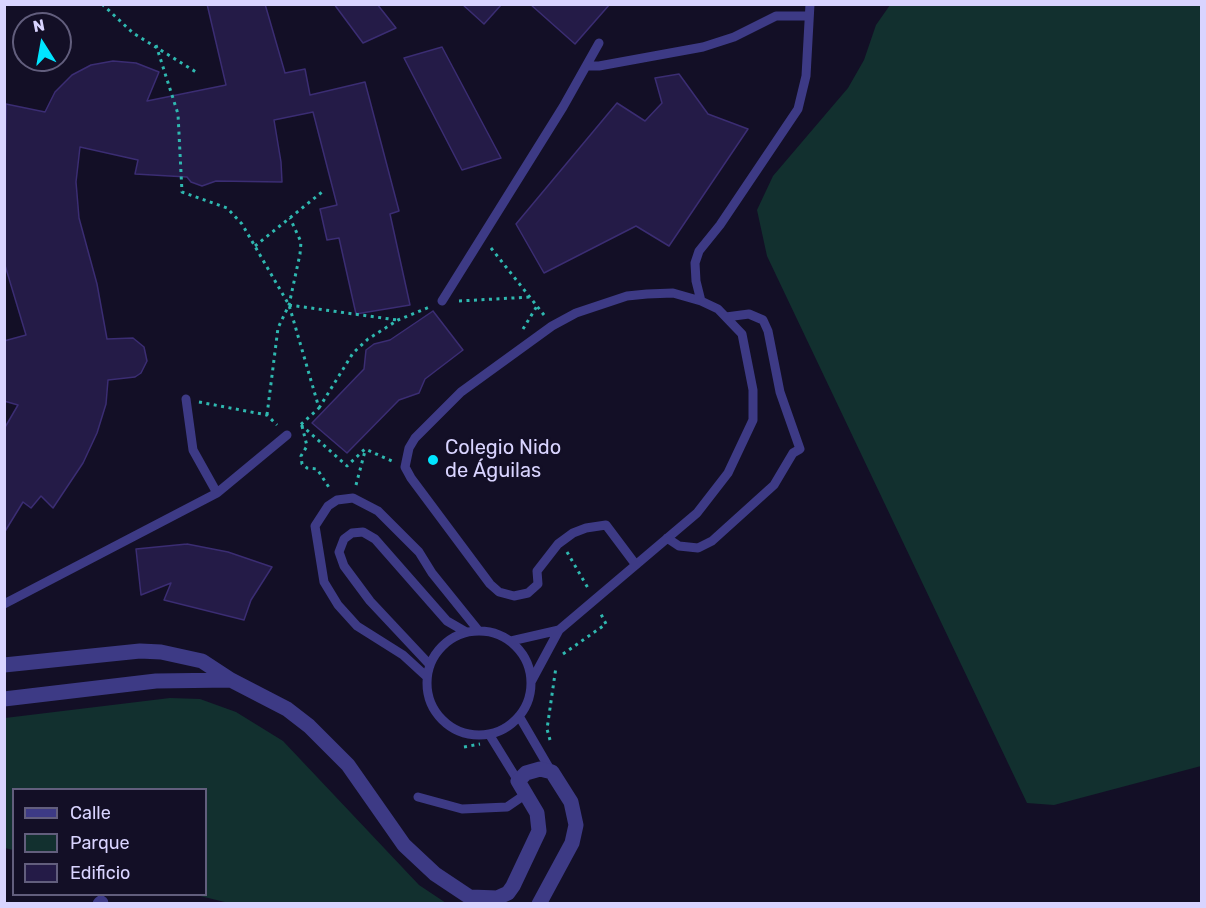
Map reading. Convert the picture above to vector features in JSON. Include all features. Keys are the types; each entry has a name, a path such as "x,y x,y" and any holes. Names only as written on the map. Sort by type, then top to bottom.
{"street":[{"path":"4,665 112,652 160,652 202,661 231,680 263,695 309,726 348,765 404,845 435,874 476,900 497,898 508,893 513,886 539,831 537,813 522,787 533,771 540,769 552,772 571,802 576,825 572,843 539,903"},
{"path":"156,681 163,666 160,652"},
{"path":"4,699 156,681 231,680"}],"lane":[{"path":"700,301 695,263 699,251 720,225 798,109 806,76 810,4"},
{"path":"586,66 599,66 703,47 734,37 776,16 809,16"},
{"path":"442,301 599,43"},
{"path":"531,682 559,630 595,601 696,513 728,473 753,420 753,390 742,334 718,309 700,301 673,294 627,296 576,313 552,326 461,392 415,438 405,466 411,478 490,584 500,592 514,596 528,593 538,584 537,571 562,541 573,533 606,525 636,565"},
{"path":"667,538 679,546 698,548 712,541 774,485 793,453 800,449 780,392 768,331 763,320 749,314 726,316"},
{"path":"186,399 193,450 217,494"},
{"path":"4,604 217,494 288,435"},
{"path":"427,677 403,655 357,626 338,605 324,582 315,526 321,515 337,500 353,498 378,511 398,529 478,630"},
{"path":"430,665 370,602 344,566 339,552 344,539 352,533 363,532 375,539 447,621 466,632"},
{"path":"478,630 490,631 511,641 522,652 529,667 531,682 528,700 519,717 505,728 489,734 469,735 440,719 429,700 427,677 430,665 444,644 466,632 478,630"},
{"path":"511,641 559,630"},
{"path":"519,717 552,772"},
{"path":"418,797 462,809 507,807 522,787 489,734"}],"path":[{"path":"102,4 133,33 156,45 196,72"},
{"path":"156,45 178,114 182,192 227,208 242,224 289,305 319,408"},
{"path":"255,246 322,192"},
{"path":"267,415 276,338 289,305 301,242 290,218"},
{"path":"482,237 552,326"},
{"path":"186,399 267,415 288,435 319,408 353,353 368,339 398,320 442,301 531,297"},
{"path":"289,305 398,320"},
{"path":"301,424 348,466 365,449"},
{"path":"301,424 307,446 301,456 302,464 308,468 317,469 337,500"},
{"path":"365,449 405,466"},
{"path":"353,498 365,449"},
{"path":"555,748 547,729 557,659 606,624 562,541"}],"green space":[{"path":"890,5 1201,5 1201,766 1054,805 1027,803 767,256 757,210 773,176 848,88 864,60 876,25"},
{"path":"170,698 200,699 236,712 283,741 419,885 446,903 233,904 200,896 207,896 207,788 12,788 12,850 5,848 5,718"}],"building":[{"path":"207,4 265,4 285,73 305,69 310,95 365,82 399,211 390,214 410,305 356,314 339,238 327,240 320,209 337,205 313,112 274,120 282,182 216,181 202,186 191,182 187,177 135,174 138,160 80,147 76,182 79,218 97,284 107,339 133,338 144,347 147,361 141,373 135,377 108,380 106,404 97,433 83,463 53,508 41,496 31,508 23,502 4,533 4,429 18,405 4,401 4,341 26,335 4,262 6,104 45,112 55,92 72,75 91,65 113,61 136,63 159,72 147,101 226,85"},
{"path":"334,4 377,4 396,28 363,43"},
{"path":"462,4 502,4 484,24"},
{"path":"530,4 610,4 575,44"},
{"path":"442,47 501,158 462,170 404,58"},
{"path":"679,74 708,114 748,129 669,246 636,226 544,273 516,224 617,103 645,121 662,103 655,78"},
{"path":"433,311 463,350 425,379 419,393 399,400 347,453 312,423 364,369 366,350 374,344 390,340"},
{"path":"187,544 228,552 272,567 251,600 244,620 164,600 171,583 141,595 136,549"}],"place":[{"name":"Colegio Nido de Águilas","path":"433,460"}]}
